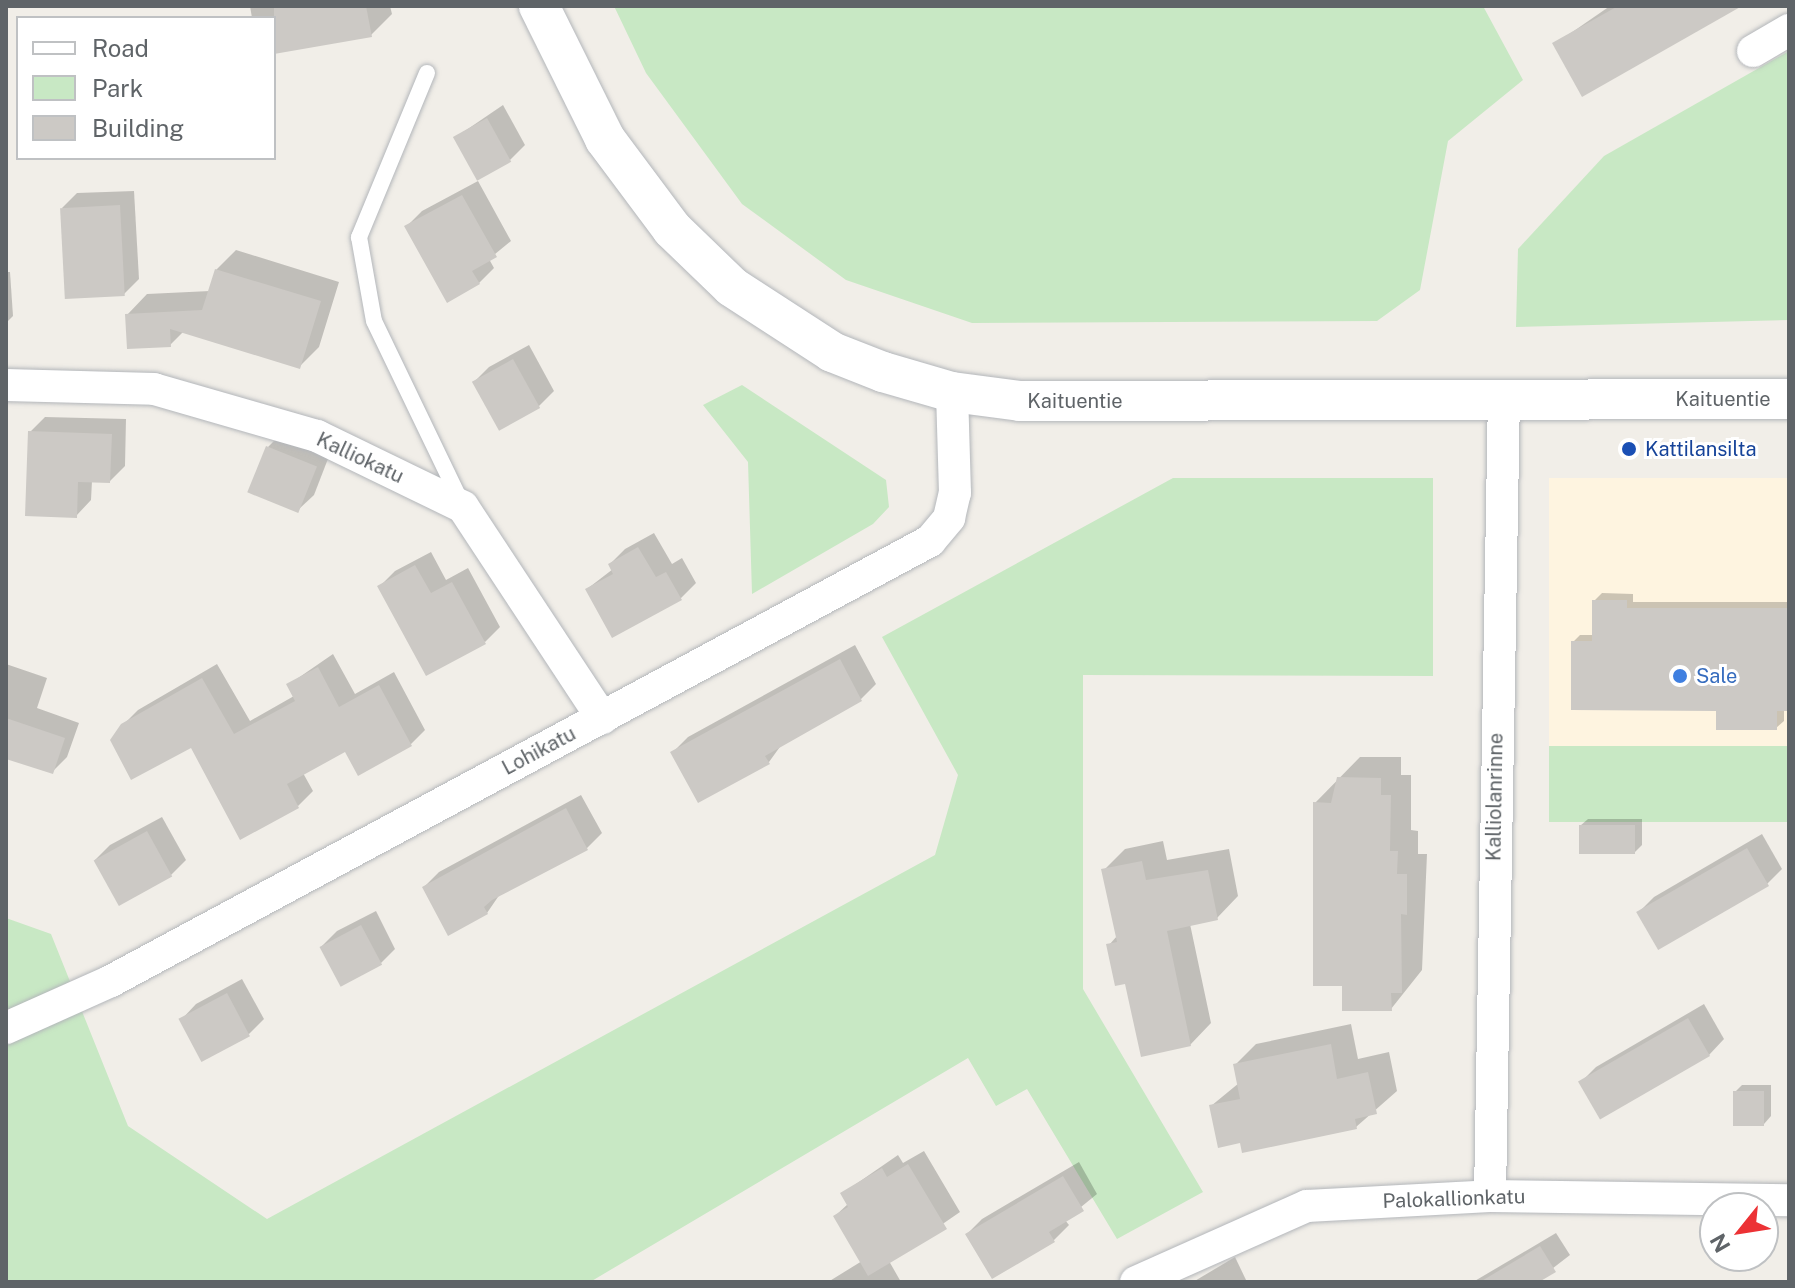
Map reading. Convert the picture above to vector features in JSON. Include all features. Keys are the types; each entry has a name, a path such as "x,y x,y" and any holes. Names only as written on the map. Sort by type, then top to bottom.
{"street":[{"name":"Kaituentie","path":"539,6 605,139 639,190 732,287 832,352 952,392 1020,401 1504,397 1789,399"},
{"path":"1753,51 1789,30"},
{"name":"Kalliokatu","path":"6,385 154,389 317,436 463,507"},
{"name":"Lohikatu","path":"6,1028 111,981 930,541 949,518 955,493 952,392"},
{"name":"Kalliolanrinne","path":"1490,1196 1504,397"},
{"path":"463,507 602,718"},
{"name":"Palokallionkatu","path":"1136,1282 1307,1206 1490,1196 1789,1200"}],"lane":[{"path":"427,73 359,237 374,321 463,507"}],"shaded area":[{"path":"1549,478 1789,478 1789,747 1549,747"}],"green space":[{"path":"614,6 1483,6 1523,80 1448,141 1420,290 1377,321 972,323 846,280 742,204 646,73"},
{"path":"1789,51 1789,320 1516,327 1518,249 1604,156"},
{"path":"742,385 886,480 889,507 873,524 752,594 748,462 703,405"},
{"path":"1173,478 1433,478 1433,676 1083,675 1083,989 1203,1192 1117,1239 1027,1089 996,1106 968,1058 590,1282 6,1282 6,918 51,934 128,1126 267,1219 935,855 958,775 882,637"},
{"path":"1549,746 1789,746 1789,822 1549,822"}],"building":[{"path":"274,6 366,6 372,37 276,54"},
{"path":"1618,6 1742,6 1582,97 1552,43"},
{"path":"487,118 511,162 477,181 453,137"},
{"path":"462,195 497,257 472,271 480,284 447,303 404,226"},
{"path":"120,205 125,296 65,299 60,208"},
{"path":"215,269 321,301 300,369 170,329 171,347 127,349 125,314 202,310"},
{"path":"513,359 540,408 499,431 472,382"},
{"path":"28,431 112,434 110,483 78,482 77,518 25,516"},
{"path":"266,446 317,467 298,513 247,492"},
{"path":"638,547 656,577 666,572 682,600 612,638 585,589 613,574 608,564"},
{"path":"415,565 431,593 452,582 486,644 426,676 377,586"},
{"name":"Sale","path":"1592,600 1627,600 1627,608 1789,608 1789,711 1777,711 1777,730 1716,730 1716,711 1571,710 1571,641 1592,641"},
{"path":"840,659 862,701 765,756 770,764 698,803 670,752"},
{"path":"318,667 339,707 379,685 412,746 358,776 345,752 287,784 299,808 240,840 191,748 131,780 110,740 121,724 202,678 234,734 295,701 286,684"},
{"path":"6,718 65,738 53,774 6,759"},
{"path":"1337,777 1381,778 1381,795 1391,795 1390,851 1398,851 1397,874 1407,874 1407,915 1401,914 1402,993 1391,993 1392,1011 1342,1011 1342,986 1313,986 1313,802 1331,803"},
{"path":"566,808 588,850 492,900 484,907 488,914 448,936 422,887"},
{"path":"1579,825 1635,825 1635,854 1579,854"},
{"path":"147,831 172,876 119,906 94,861"},
{"path":"1747,848 1769,886 1658,950 1636,912"},
{"path":"1142,861 1146,880 1208,870 1218,920 1167,931 1191,1046 1141,1057 1125,984 1115,986 1106,944 1117,942 1101,869"},
{"path":"361,925 382,965 341,987 320,947"},
{"path":"227,993 250,1036 201,1062 178,1019"},
{"path":"1688,1018 1710,1056 1600,1120 1578,1082"},
{"path":"1331,1044 1337,1079 1368,1072 1377,1114 1355,1119 1357,1129 1242,1153 1240,1143 1218,1148 1209,1105 1240,1099 1233,1064"},
{"path":"1733,1091 1764,1091 1764,1126 1733,1126"},
{"path":"908,1164 947,1229 868,1276 833,1216 848,1207 840,1193 882,1168 887,1177"},
{"path":"1063,1176 1084,1211 1049,1232 1055,1242 992,1279 965,1234"},
{"path":"1540,1246 1556,1272 1539,1282 1480,1282"}],"place":[{"name":"Kattilansilta","path":"1629,449"},
{"name":"Sale","path":"1680,676"}]}
